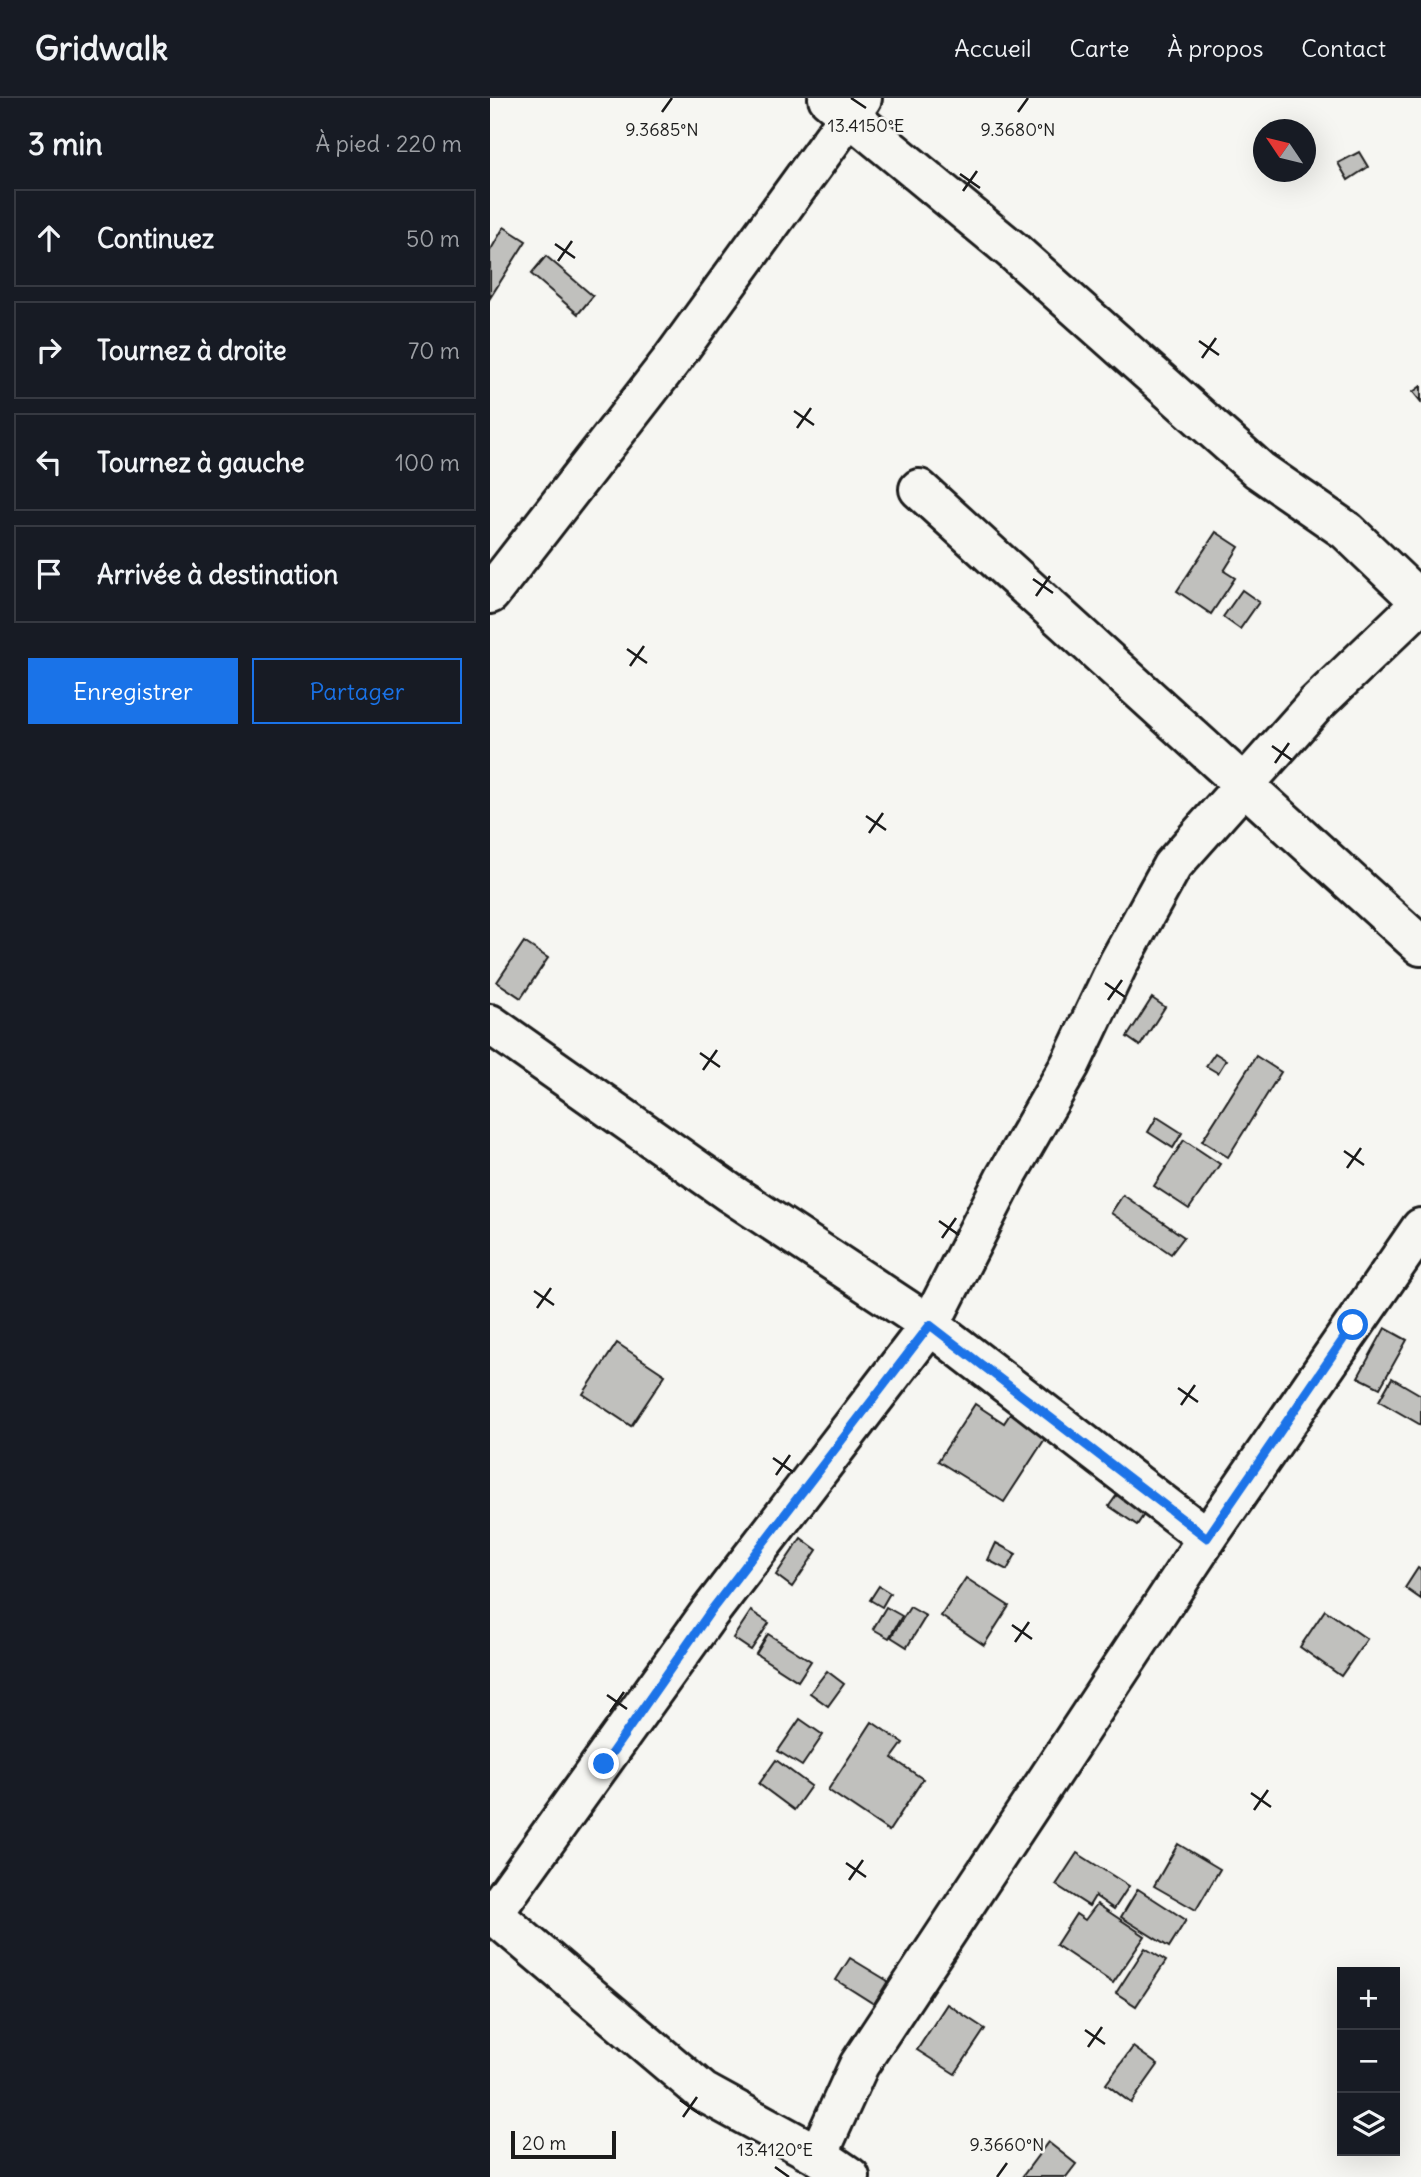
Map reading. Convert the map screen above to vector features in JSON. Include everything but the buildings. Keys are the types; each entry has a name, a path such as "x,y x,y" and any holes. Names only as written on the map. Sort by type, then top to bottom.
{"street":[{"path":"490,594 671,361 846,104 1259,470 1347,531 1421,603 1316,704 1172,866 1119,961 1070,1065 1005,1178 930,1325 710,1612 491,1913 703,2092 818,2155 850,2177"},
{"path":"919,489 1421,946"},
{"path":"490,1024 708,1178 930,1325 1207,1538"},
{"path":"818,2155 859,2064 1207,1538 1421,1228"}],"route":[{"path":"604,1764 710,1612 930,1325 1207,1538 1353,1325"}]}
